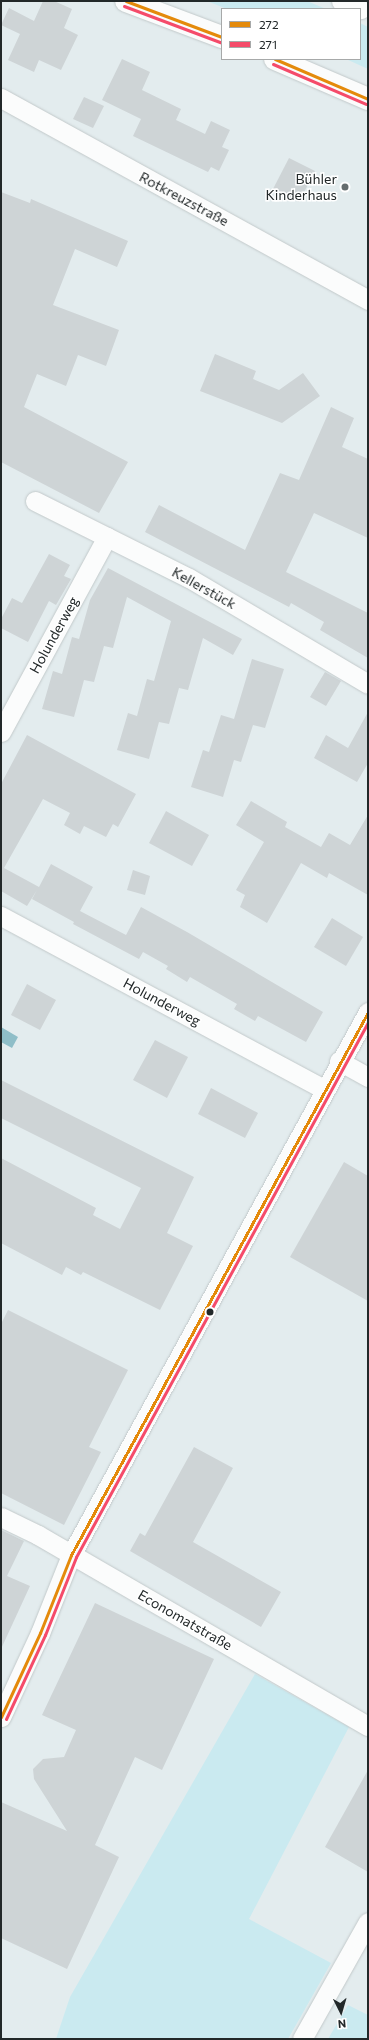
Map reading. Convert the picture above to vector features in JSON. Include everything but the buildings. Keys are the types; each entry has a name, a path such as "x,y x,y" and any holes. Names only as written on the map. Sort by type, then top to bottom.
{"street":[{"path":"126,1 221,36"},
{"path":"341,1 358,8"},
{"path":"277,60 368,99"},
{"name":"Rotkreuzstraße","path":"1,98 368,300"},
{"name":"Kellerstück","path":"34,501 189,578 368,684"},
{"name":"Holunderweg","path":"1,732 107,537"},
{"name":"Holunderweg","path":"1,916 323,1089"},
{"path":"1,1717 40,1633 71,1555 323,1089 368,1012"},
{"path":"339,1061 368,1078"},
{"name":"Economatstraße","path":"1,1517 71,1555 368,1726"},
{"path":"302,2039 368,1922"}],"shaded area":[{"path":"207,1 307,1 324,8 224,8"},
{"path":"361,24 368,27 368,69 348,60 361,60"},
{"path":"1,1027 18,1037 12,1048 1,1042"},
{"path":"255,1674 349,1727 249,1919 331,1963 288,2039 56,2039 70,1997"},
{"path":"348,2005 368,2015 368,2039 328,2039"}],"transit line":[{"name":"272","path":"126,1 221,37"},
{"name":"271","path":"124,6 220,42"},
{"name":"272","path":"277,60 368,99"},
{"name":"271","path":"273,64 366,104"},
{"name":"272","path":"1,1717 40,1633 71,1555 368,1012"},
{"name":"271","path":"6,1719 45,1635 76,1557 368,1022"}],"place":[{"name":"Bühler Kinderhaus","path":"345,187"}]}
